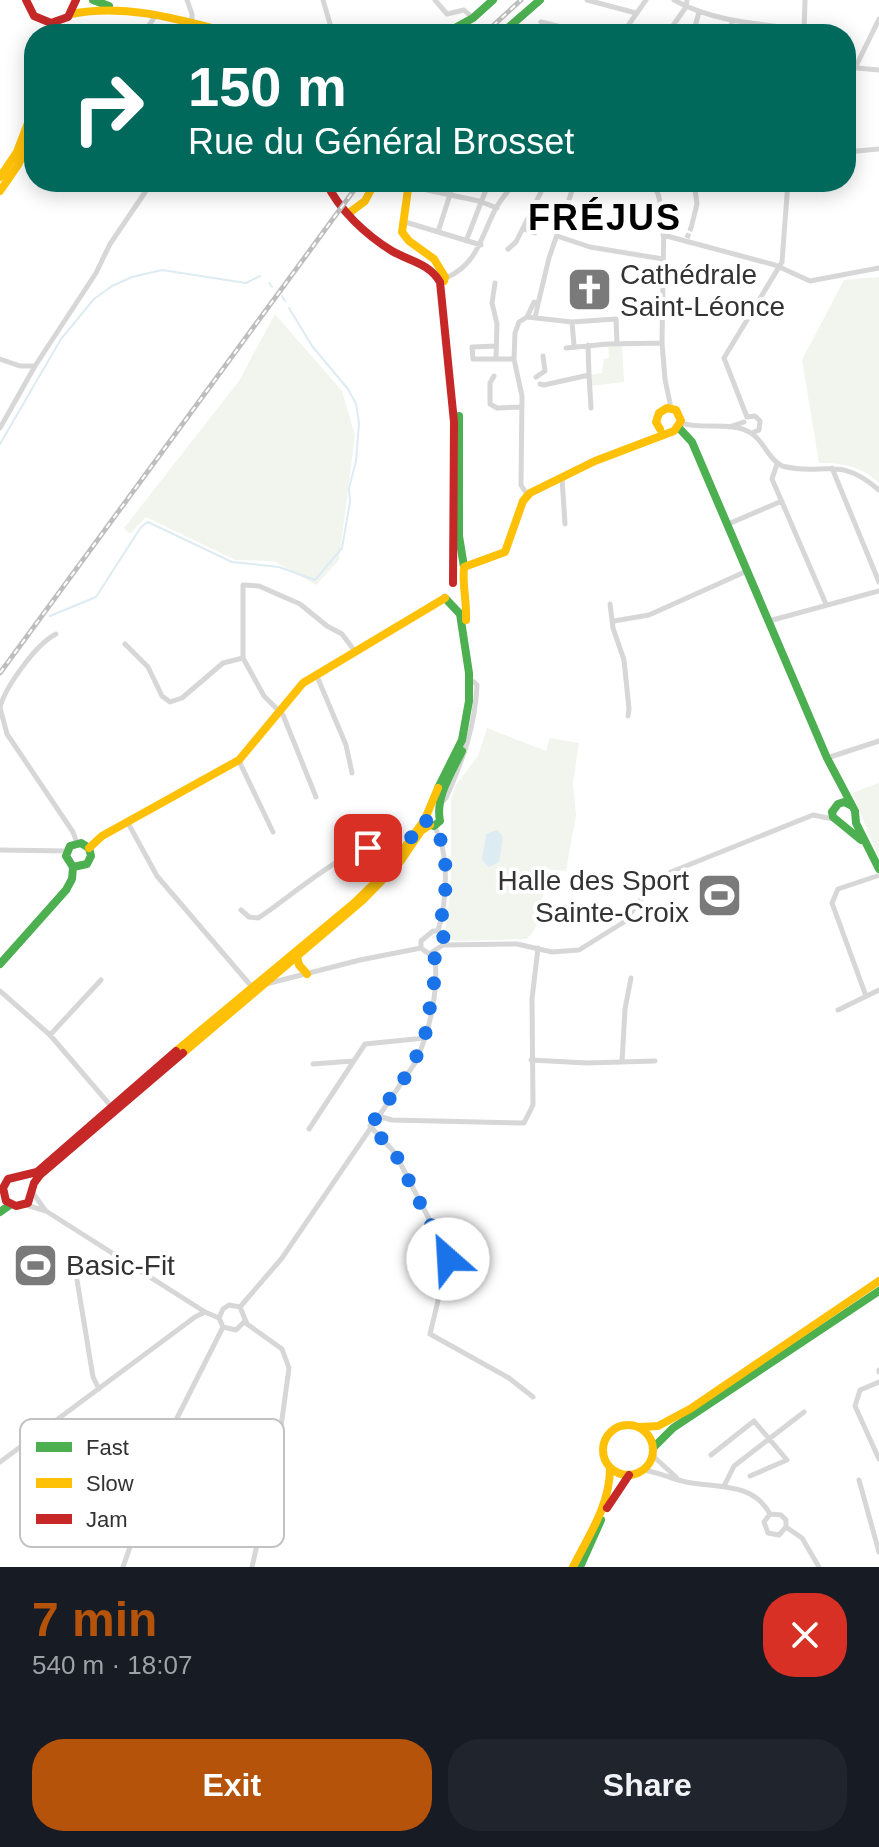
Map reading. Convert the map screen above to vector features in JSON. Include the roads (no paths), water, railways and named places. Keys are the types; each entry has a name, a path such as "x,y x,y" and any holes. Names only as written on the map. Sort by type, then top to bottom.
{"main road":[{"path":"64,24 76,0"},
{"path":"93,0 113,8"},
{"path":"462,24 493,0"},
{"path":"512,24 540,0"},
{"path":"25,1 34,17 44,22 88,9 113,8 199,24"},
{"path":"0,177 17,152 24,133"},
{"path":"0,191 24,153"},
{"path":"331,192 379,241 394,252 430,268 442,278"},
{"path":"349,213 365,201 370,192"},
{"path":"407,192 402,221 405,237 434,259 442,278 440,302 454,422 452,509 460,564 458,584 467,594 465,601 474,682 468,732 436,808 425,815 430,823"},
{"path":"664,431 656,422 659,413 671,408 679,413 680,426 689,438 827,758 853,808 878,875"},
{"path":"460,564 501,550 526,493 595,457 680,426"},
{"path":"460,564 505,552 526,497 533,490 664,431"},
{"path":"445,598 446,589 458,584"},
{"path":"3,1196 25,1205 41,1173 378,886 410,850 421,831 441,818 436,808 436,791 462,740 469,701 469,668 460,614 445,598"},
{"path":"89,848 102,836 239,760 303,683 315,673 445,598"},
{"path":"455,606 465,601"},
{"path":"839,783 840,803"},
{"path":"853,808 847,803 840,803 834,808 833,819 860,837 878,875"},
{"path":"847,826 855,819"},
{"path":"0,1173 25,1177 39,1170 111,1105 354,903 430,823"},
{"path":"77,843 89,848 91,856 88,864 81,868 73,867 67,860 67,851 77,843"},
{"path":"0,964 66,890 72,879 73,867"},
{"path":"297,956 299,965 307,974"},
{"path":"0,1212 10,1177"},
{"path":"25,1177 33,1189"},
{"path":"573,1567 609,1487 610,1467 603,1452 607,1436 623,1425 658,1426 690,1409 879,1281"},
{"path":"610,1467 629,1475 643,1470 673,1428 879,1291"},
{"path":"640,1427 649,1436 653,1452"},
{"path":"580,1567 610,1502 629,1475"}],"street":[{"path":"187,0 192,22"},
{"path":"323,0 329,24"},
{"path":"435,0 447,14 464,10 473,18"},
{"path":"587,0 636,13"},
{"path":"629,24 646,0"},
{"path":"674,0 686,3 699,12 756,24"},
{"path":"804,24 805,0"},
{"path":"673,24 686,3"},
{"path":"696,24 699,12"},
{"path":"150,24 157,15"},
{"path":"856,66 879,19"},
{"path":"732,20 732,24"},
{"path":"541,22 548,24"},
{"path":"856,68 879,70"},
{"path":"856,151 879,149"},
{"path":"0,428 35,366 96,273 110,244 145,192"},
{"path":"438,192 497,208"},
{"path":"438,232 450,192"},
{"path":"466,241 484,192"},
{"path":"442,278 463,268 481,245 497,208 508,192"},
{"path":"508,249 524,229 541,192"},
{"path":"526,493 521,485 522,407 514,359 515,333 529,317 534,302 538,304 572,192"},
{"path":"656,192 662,206 662,343 671,408"},
{"path":"691,228 697,204 695,192"},
{"path":"787,192 784,256 724,358 749,432 777,464 787,467 832,467 856,473 879,490"},
{"path":"530,215 561,224"},
{"path":"524,229 535,233 539,218"},
{"path":"402,221 481,245"},
{"path":"663,235 779,267 815,281 879,268"},
{"path":"557,236 590,247 663,259"},
{"path":"495,283 492,303 497,324 496,359"},
{"path":"529,317 572,322 616,319 617,344"},
{"path":"572,322 574,345"},
{"path":"566,348 574,345 662,343"},
{"path":"588,345 591,408"},
{"path":"496,346 472,347 473,359 514,359"},
{"path":"536,377 545,371 543,356"},
{"path":"0,359 20,366 35,366"},
{"path":"540,384 589,375"},
{"path":"494,376 490,383 490,404 497,408 522,407"},
{"path":"727,427 757,417 768,452"},
{"path":"680,426 727,427 749,432 760,428"},
{"path":"689,438 694,426"},
{"path":"777,464 772,476 826,604"},
{"path":"832,467 879,582"},
{"path":"562,477 565,524"},
{"path":"727,524 782,501"},
{"path":"614,621 649,615 747,571"},
{"path":"316,797 283,715 264,696 243,658 243,585 259,586 300,604 342,634 354,650"},
{"path":"769,621 879,591"},
{"path":"610,604 614,633 624,660 628,716"},
{"path":"56,634 44,640 3,696 0,708 7,734 73,832 77,843"},
{"path":"125,644 148,667 162,696 170,702 182,698 223,663 243,658"},
{"path":"315,673 346,745 352,773"},
{"path":"827,758 879,741"},
{"path":"239,760 273,832"},
{"path":"438,931 433,931 421,941 421,948 426,953 434,952 443,945 517,944 552,952 579,950 624,922 649,888 671,872 813,815 833,819"},
{"path":"128,823 157,876 252,987"},
{"path":"430,823 442,838 445,852 438,931"},
{"path":"241,910 249,917 258,918 343,857 388,843 397,842 404,847"},
{"path":"0,850 67,851"},
{"path":"866,996 832,903 838,889 878,875"},
{"path":"438,931 444,937 443,945"},
{"path":"262,984 421,948"},
{"path":"378,1116 392,1120 524,1123 533,1105 532,999 538,948"},
{"path":"240,1307 282,1258 415,1063 425,1038 436,971 434,952"},
{"path":"622,1062 625,1009 631,978"},
{"path":"50,1035 101,980"},
{"path":"838,1010 879,990"},
{"path":"0,991 50,1035 111,1105 93,1130"},
{"path":"309,1129 365,1044 425,1038"},
{"path":"531,1060 655,1061"},
{"path":"313,1064 354,1061"},
{"path":"370,1126 395,1153 446,1252 448,1259 430,1334 509,1378 533,1397"},
{"path":"33,1189 46,1211"},
{"path":"25,1205 46,1211 219,1318 223,1327"},
{"path":"77,1280 90,1362 99,1389"},
{"path":"219,1318 229,1305 240,1307"},
{"path":"240,1307 245,1320 282,1349 289,1368 282,1419"},
{"path":"58,1419 205,1312"},
{"path":"223,1327 236,1330 245,1320"},
{"path":"177,1419 223,1327"},
{"path":"879,1382 860,1390 855,1406 879,1459"},
{"path":"724,1486 734,1466 804,1412"},
{"path":"711,1455 754,1421 787,1460 750,1476"},
{"path":"0,1462 20,1447"},
{"path":"653,1452 680,1480"},
{"path":"643,1470 752,1493 770,1514"},
{"path":"859,1480 879,1552"},
{"path":"770,1514 781,1515 786,1520 786,1527 779,1535 768,1533 764,1522 770,1514"},
{"path":"786,1527 802,1538 819,1567"},
{"path":"123,1567 130,1547"},
{"path":"252,1567 257,1547"}],"waterway":[{"path":"0,444 61,339 94,299 112,286 132,277 162,270 246,283 260,276"},
{"path":"269,283 272,287"},
{"path":"282,296 285,301"},
{"path":"50,616 96,597 141,527 148,522 232,562 279,567 315,580 342,548 350,502 349,488 356,461 359,423 356,404 348,389 312,346 289,308"}],"tunnel":[{"path":"687,238 691,228"}],"railway":[{"path":"495,24 521,0"},
{"path":"0,673 353,192"}],"place":[{"name":"Cathédrale Saint-Léonce","path":"589,290"},
{"name":"Halle des Sport Sainte-Croix","path":"720,896"},
{"name":"Basic-Fit","path":"35,1265"}],"district":[{"name":"FRÉJUS","path":"605,217"}]}
